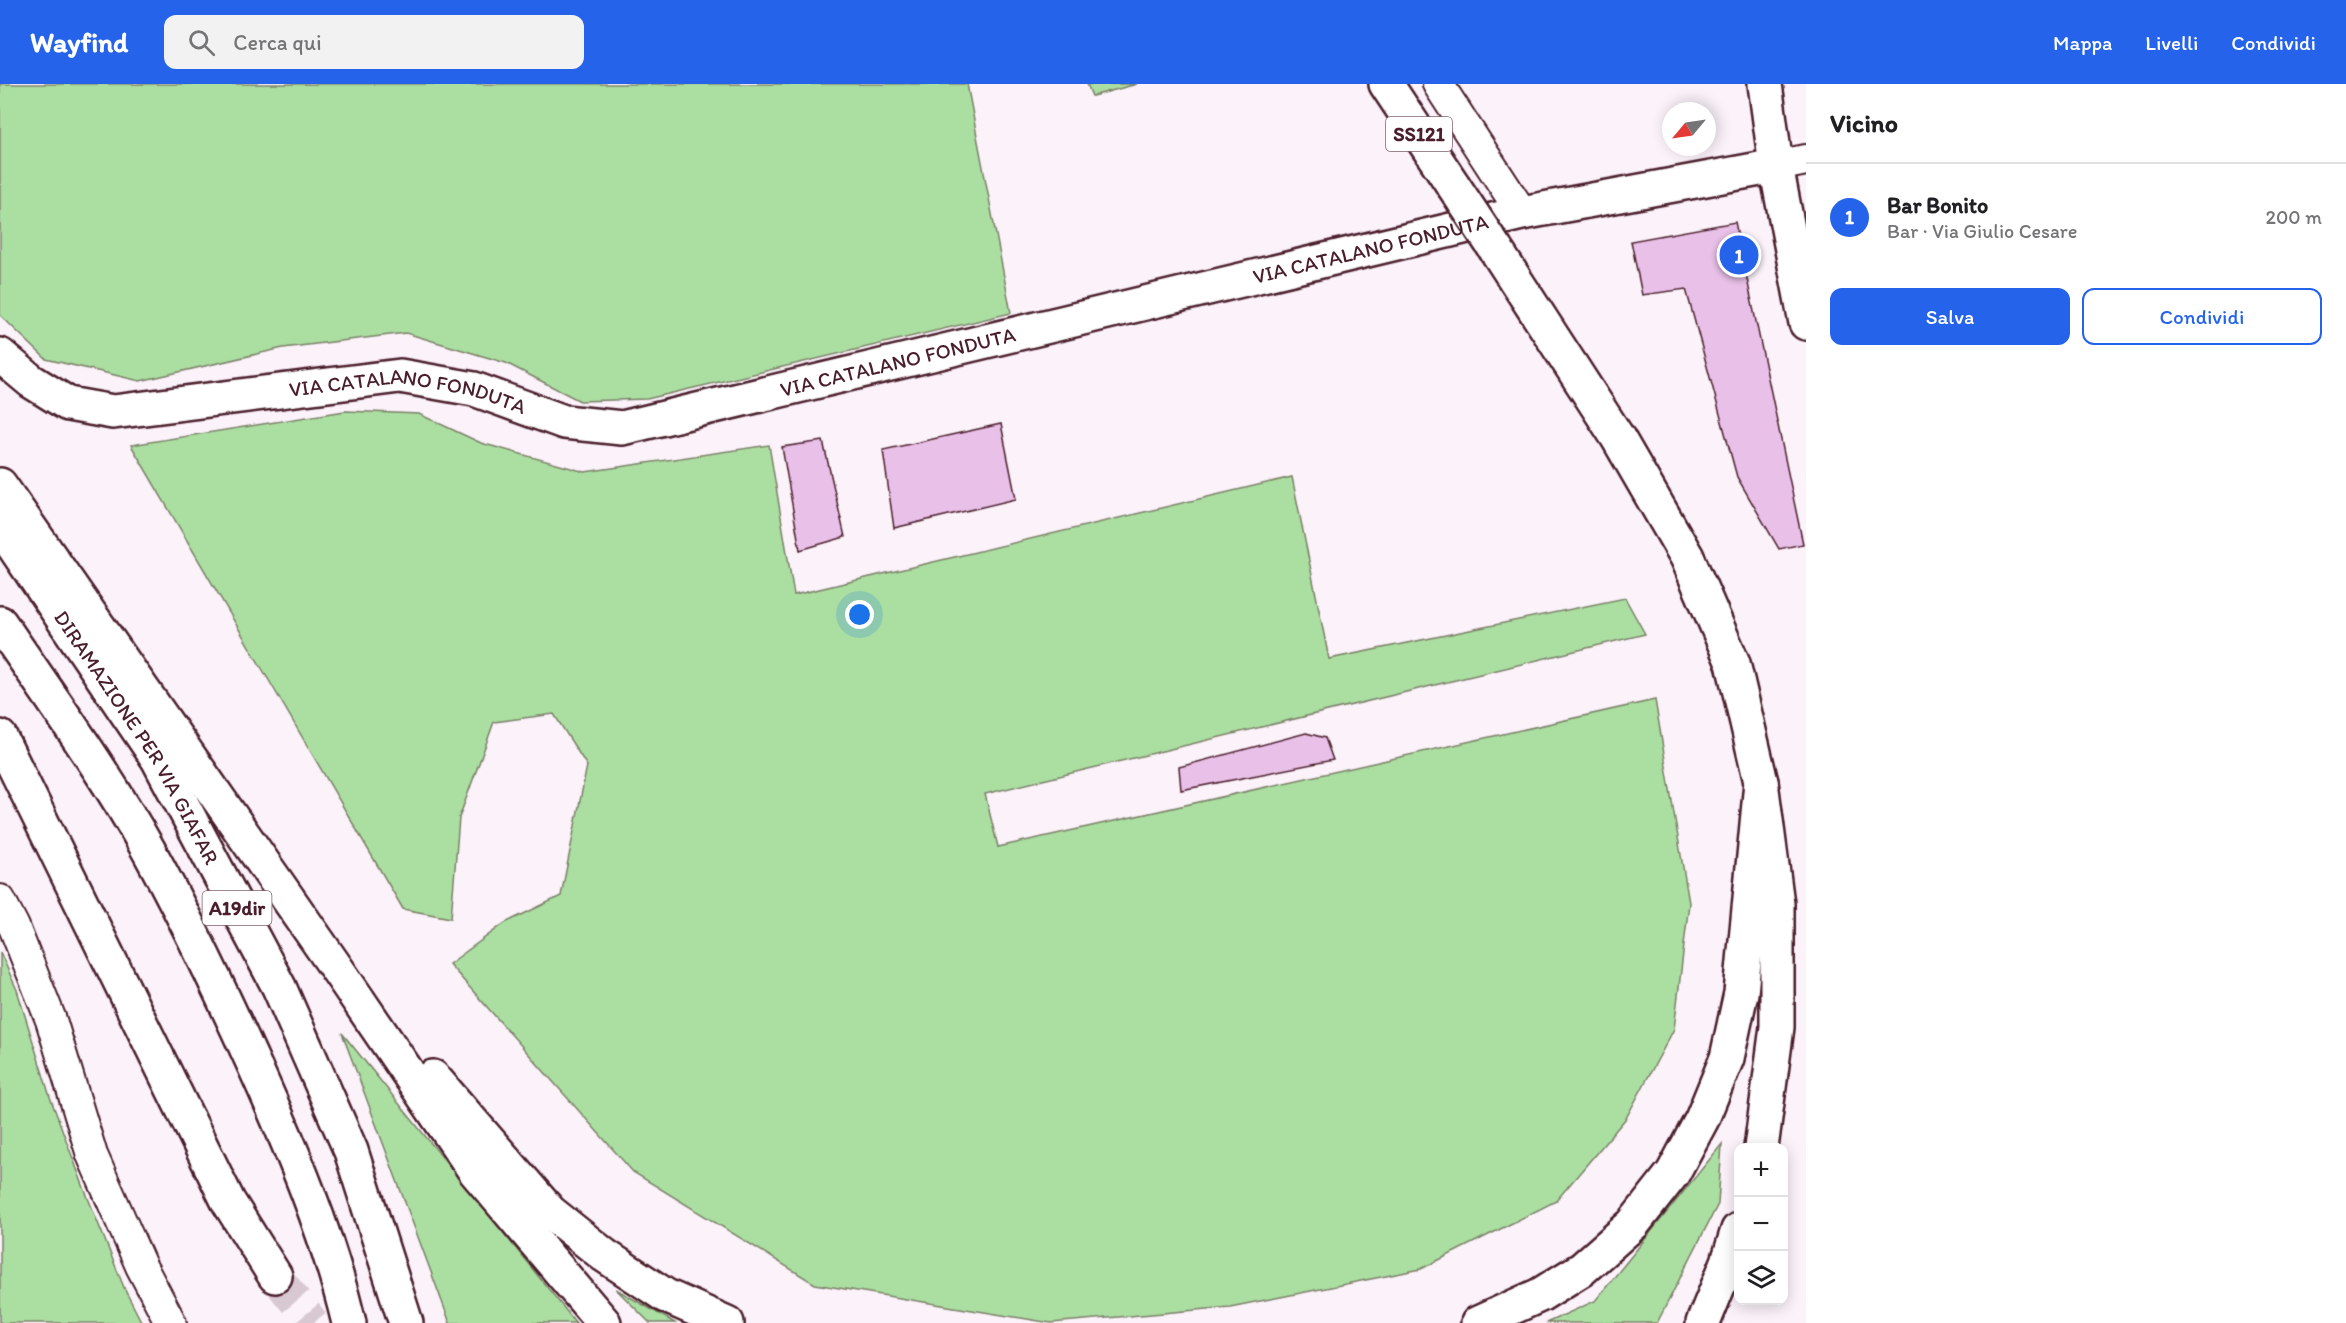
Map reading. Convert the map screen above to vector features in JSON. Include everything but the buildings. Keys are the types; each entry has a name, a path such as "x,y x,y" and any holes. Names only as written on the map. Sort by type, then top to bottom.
{"main road":[{"name":"SS121","path":"1386,84 1618,438 1687,557 1733,663 1761,782"},
{"path":"1765,84 1791,163 1806,323"},
{"name":"VIA CATALANO FONDUTA","path":"0,355 31,381 68,404 113,412 400,376 474,389 564,422 621,428 1522,213 1791,163"},
{"path":"0,485 475,1171 604,1323"},
{"name":"DIRAMAZIONE PER VIA GIAFAR","path":"0,526 158,759 279,987 351,1151 406,1323"},
{"name":"A19dir","path":"0,623 96,766 142,841 214,976 284,1130 338,1279 349,1323"},
{"path":"0,737 228,1201 275,1276"},
{"path":"1761,782 1777,904 1777,1027 1762,1143"},
{"path":"1478,1323 1540,1295 1582,1269 1633,1224 1673,1173 1702,1119 1727,1058 1741,993 1761,782"},
{"path":"335,966 550,1212 604,1255 666,1296 727,1323"},
{"path":"1702,1323 1734,1243"},
{"path":"1726,1323 1734,1296"}],"street":[{"path":"1438,84 1522,213"},
{"path":"0,900 14,927 51,1020 93,1155 141,1266 171,1323"}],"green space":[{"path":"0,84 967,84 1011,313 647,399 580,401 506,363 406,333 283,348 140,381 46,359 0,315"},
{"path":"1087,84 1137,84 1092,96"},
{"path":"345,411 419,414 481,443 585,472 769,445 794,595 1292,477 1329,659 1625,598 1645,634 985,794 998,847 1655,700 1689,903 1674,1029 1626,1118 1556,1201 1421,1269 1230,1307 1051,1323 815,1284 633,1172 449,964 505,923 561,896 587,766 554,714 494,722 459,818 451,918 403,909 131,445"},
{"path":"0,952 17,990 50,1097 84,1188 125,1290 142,1323 0,1323"},
{"path":"342,1033 576,1323 450,1323"},
{"path":"1722,1144 1718,1204 1657,1323 1546,1323 1595,1301"},
{"path":"616,1289 675,1323 650,1323"}],"tunnel":[{"path":"275,1276 313,1323"}],"place":[{"name":"Bar Bonito","path":"1739,255"}]}
